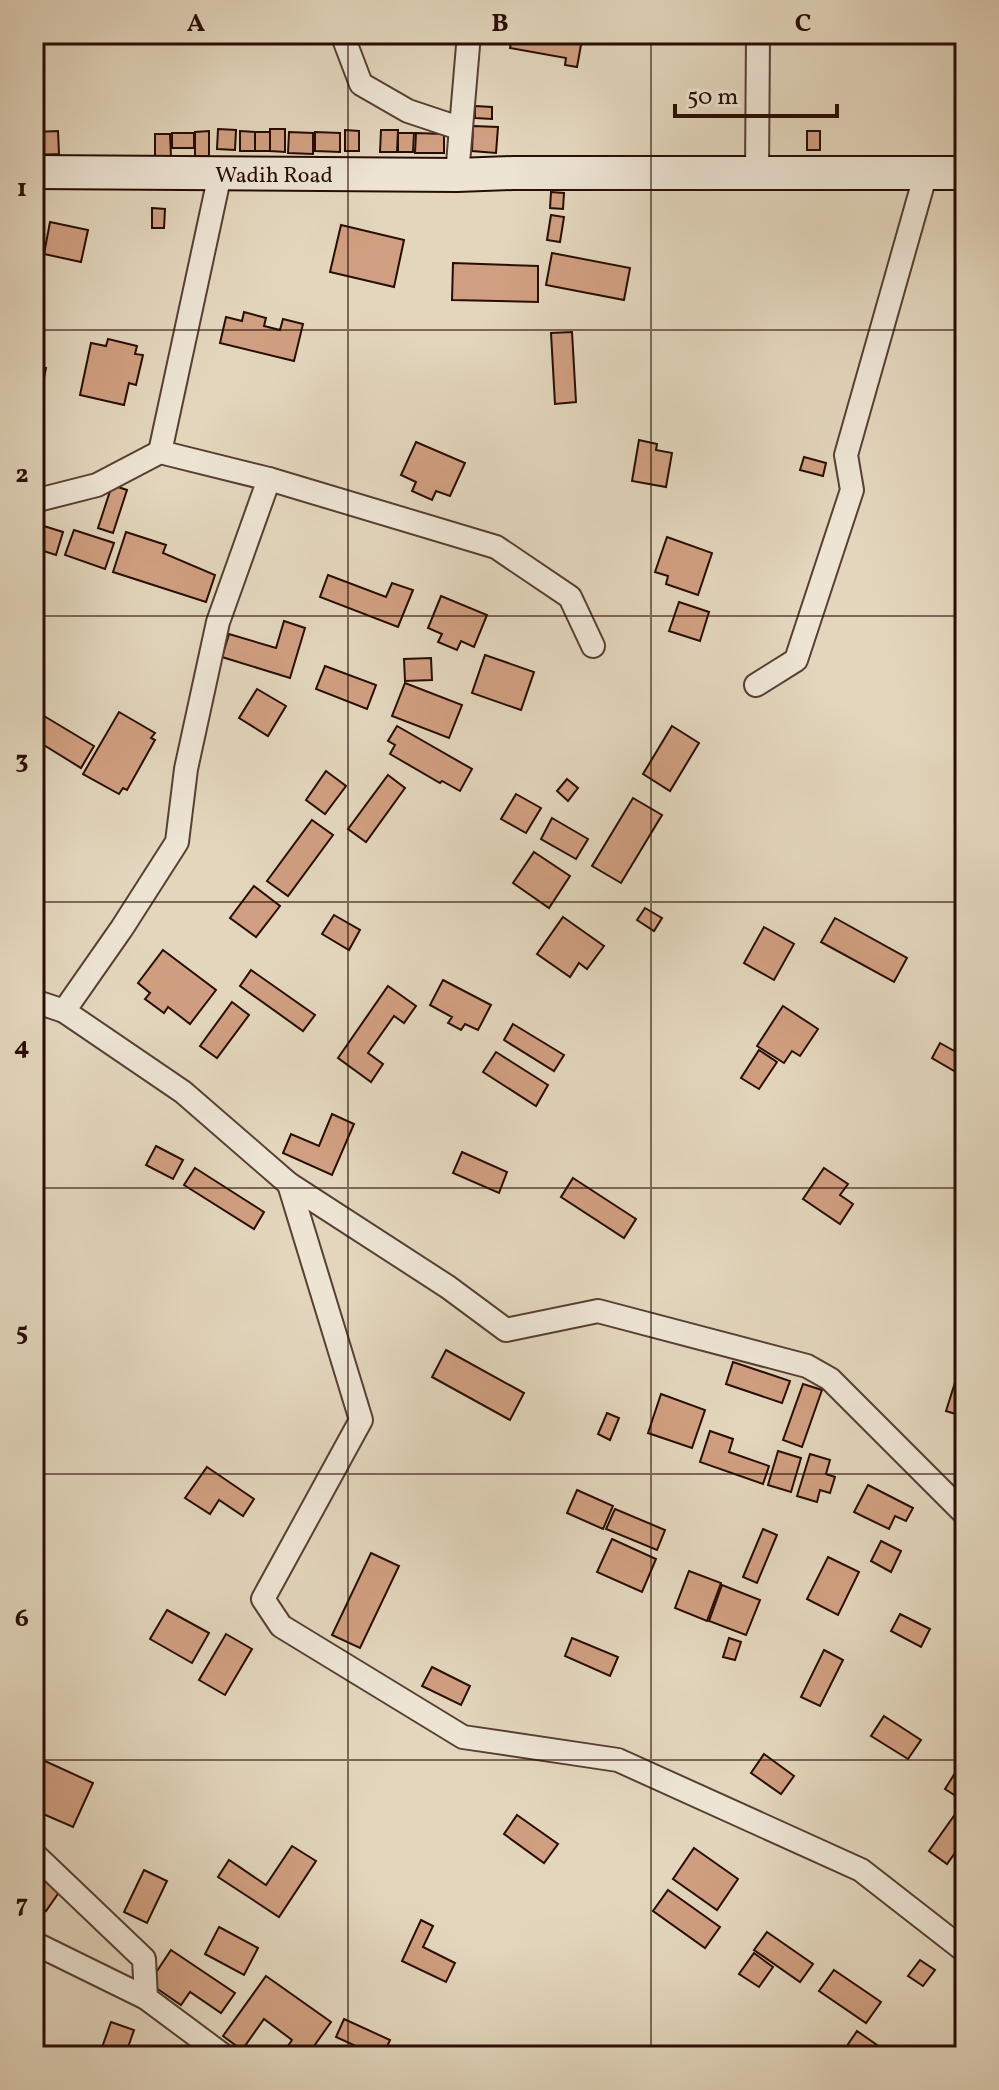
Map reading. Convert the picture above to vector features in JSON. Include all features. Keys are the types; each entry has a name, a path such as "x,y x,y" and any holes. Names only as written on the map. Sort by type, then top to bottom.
{"street":[{"path":"342,34 361,84 408,111 459,128"},
{"path":"457,175 469,34"},
{"path":"757,172 758,34"},
{"name":"Wadih Road","path":"34,172 457,175 965,173"},
{"path":"756,685 796,660 852,490 846,455 926,173"},
{"path":"160,452 220,174"},
{"path":"34,501 97,485 160,452 269,479 496,547 570,597 593,646"},
{"path":"64,1011 177,842 186,769 218,622 269,479"},
{"path":"34,1001 64,1011 183,1092 289,1184 448,1287 506,1330 598,1311 807,1366 830,1379 965,1514"},
{"path":"289,1184 361,1420 263,1599 281,1626 463,1737 618,1760 861,1870 965,1951"},
{"path":"34,1854 144,1959 146,1998"},
{"path":"34,1943 146,1998 224,2056"}],"building":[{"path":"513,34 583,34 577,67 565,65 566,58 510,48"},
{"path":"475,106 492,107 492,119 475,118"},
{"path":"473,126 498,127 496,153 472,151"},
{"path":"218,129 236,130 235,150 217,149"},
{"path":"270,129 285,129 285,152 270,151"},
{"path":"345,130 359,131 359,151 345,151"},
{"path":"381,130 398,130 397,152 380,152"},
{"path":"58,131 59,154 35,155 34,132"},
{"path":"209,131 209,156 195,156 195,132"},
{"path":"240,131 255,132 255,151 240,151"},
{"path":"807,131 820,131 820,150 807,150"},
{"path":"255,132 270,132 270,151 255,151"},
{"path":"289,132 313,133 313,154 288,153"},
{"path":"315,132 340,133 340,152 315,151"},
{"path":"172,133 194,133 194,148 172,148"},
{"path":"398,133 414,133 413,152 398,152"},
{"path":"416,133 444,134 444,153 415,153"},
{"path":"155,134 170,134 171,156 155,156"},
{"path":"551,192 564,193 563,209 550,208"},
{"path":"152,208 165,209 164,228 152,228"},
{"path":"551,215 564,217 560,242 547,240"},
{"path":"50,222 88,230 81,262 44,254"},
{"path":"341,225 404,240 394,287 330,272"},
{"path":"552,253 630,268 624,300 546,285"},
{"path":"453,263 538,266 538,302 452,300"},
{"path":"244,312 266,318 264,326 280,330 283,319 303,324 294,361 220,343 226,317 242,321"},
{"path":"572,332 576,402 555,404 551,333"},
{"path":"108,339 137,346 135,354 143,355 136,385 129,383 124,405 80,395 91,343 106,346"},
{"path":"34,365 46,368 36,417 34,416"},
{"path":"639,440 657,444 656,450 672,453 666,487 632,481"},
{"path":"416,442 465,463 450,496 436,491 432,500 412,491 416,482 401,475"},
{"path":"804,457 826,463 823,476 800,470"},
{"path":"112,485 127,490 113,533 98,528"},
{"path":"34,523 63,532 56,555 34,548"},
{"path":"74,530 114,543 105,569 65,555"},
{"path":"126,532 166,545 163,553 215,575 206,602 113,572"},
{"path":"667,537 712,553 698,595 666,584 668,576 655,572"},
{"path":"328,575 386,597 392,583 413,590 398,627 320,597"},
{"path":"441,596 487,615 474,647 461,641 457,650 438,642 442,634 428,628"},
{"path":"679,602 709,612 700,641 669,631"},
{"path":"284,621 305,628 290,678 222,657 229,634 276,648"},
{"path":"485,655 534,672 521,710 472,693"},
{"path":"431,658 432,680 405,681 404,659"},
{"path":"325,666 376,685 367,709 316,689"},
{"path":"405,683 462,705 449,738 392,716"},
{"path":"257,689 286,706 268,736 239,718"},
{"path":"34,710 94,746 81,768 34,739"},
{"path":"119,712 155,733 151,738 155,740 127,790 123,788 119,794 83,774"},
{"path":"397,726 472,769 460,791 390,754 395,745 388,741"},
{"path":"672,726 699,743 670,791 643,774"},
{"path":"326,771 346,786 325,814 306,800"},
{"path":"388,775 405,788 366,842 348,829"},
{"path":"567,779 578,788 568,801 557,791"},
{"path":"516,794 541,808 526,833 501,819"},
{"path":"633,798 662,815 621,883 592,866"},
{"path":"552,818 588,839 576,859 541,839"},
{"path":"312,820 333,835 288,896 267,881"},
{"path":"534,852 570,876 549,908 513,883"},
{"path":"254,886 280,906 256,937 230,918"},
{"path":"645,908 662,918 654,931 637,920"},
{"path":"334,915 360,930 349,950 322,934"},
{"path":"563,917 604,946 587,969 579,963 570,977 537,954"},
{"path":"835,918 907,958 894,982 821,942"},
{"path":"764,927 794,944 774,980 744,963"},
{"path":"163,950 216,990 190,1024 168,1007 164,1013 145,999 150,993 138,983"},
{"path":"251,970 315,1015 303,1031 240,986"},
{"path":"443,980 491,1005 478,1030 465,1024 461,1030 448,1023 452,1017 430,1005"},
{"path":"388,986 416,1006 404,1023 394,1016 368,1053 383,1064 371,1082 338,1058"},
{"path":"232,1002 249,1015 217,1058 200,1046"},
{"path":"783,1006 818,1029 800,1056 792,1051 784,1063 757,1046"},
{"path":"513,1024 564,1055 554,1071 504,1040"},
{"path":"940,1043 965,1057 965,1069 961,1075 932,1058"},
{"path":"759,1050 777,1062 759,1089 741,1078"},
{"path":"496,1052 548,1085 536,1106 483,1072"},
{"path":"332,1114 354,1124 332,1175 283,1153 291,1134 319,1146"},
{"path":"156,1146 183,1160 173,1179 146,1165"},
{"path":"462,1152 507,1172 499,1193 453,1173"},
{"path":"195,1168 264,1212 254,1229 184,1185"},
{"path":"824,1168 848,1184 840,1195 853,1204 840,1224 803,1199"},
{"path":"573,1178 636,1219 624,1238 561,1197"},
{"path":"446,1350 524,1393 510,1420 432,1377"},
{"path":"733,1362 790,1381 782,1403 726,1384"},
{"path":"958,1373 965,1375 965,1417 946,1411"},
{"path":"803,1384 822,1390 802,1447 783,1440"},
{"path":"661,1394 705,1410 692,1448 648,1433"},
{"path":"607,1413 619,1418 610,1440 598,1434"},
{"path":"710,1431 733,1439 729,1452 769,1466 763,1484 700,1462"},
{"path":"778,1451 801,1458 791,1492 768,1485"},
{"path":"810,1454 830,1460 826,1474 835,1477 830,1493 820,1490 817,1502 797,1496"},
{"path":"207,1467 254,1499 243,1516 219,1500 210,1514 185,1498"},
{"path":"868,1485 913,1508 906,1521 895,1516 889,1529 854,1512"},
{"path":"577,1490 613,1506 603,1529 567,1513"},
{"path":"615,1509 665,1530 657,1550 606,1529"},
{"path":"763,1529 777,1535 757,1583 743,1577"},
{"path":"612,1539 656,1559 642,1592 597,1572"},
{"path":"881,1541 901,1551 891,1572 871,1561"},
{"path":"371,1553 399,1566 360,1648 332,1635"},
{"path":"828,1557 859,1572 838,1615 807,1599"},
{"path":"689,1571 721,1583 707,1621 675,1608"},
{"path":"722,1585 760,1600 746,1635 709,1621"},
{"path":"167,1610 209,1633 192,1663 150,1639"},
{"path":"900,1614 930,1629 921,1647 891,1631"},
{"path":"226,1634 252,1649 225,1695 199,1680"},
{"path":"572,1638 618,1657 610,1676 565,1656"},
{"path":"729,1638 741,1642 735,1660 723,1657"},
{"path":"824,1650 843,1660 820,1706 801,1697"},
{"path":"432,1667 470,1686 461,1705 422,1686"},
{"path":"884,1716 921,1740 908,1759 871,1736"},
{"path":"764,1754 794,1776 781,1794 751,1773"},
{"path":"34,1756 93,1783 73,1827 34,1810"},
{"path":"957,1770 965,1775 965,1802 945,1789"},
{"path":"956,1813 965,1820 965,1839 947,1864 929,1851"},
{"path":"517,1815 558,1844 544,1863 504,1834"},
{"path":"292,1846 316,1861 279,1917 218,1877 229,1860 266,1885"},
{"path":"694,1848 738,1879 717,1910 673,1879"},
{"path":"144,1870 167,1881 147,1923 124,1912"},
{"path":"41,1874 62,1888 46,1911 34,1903 34,1884"},
{"path":"668,1890 720,1927 705,1948 653,1911"},
{"path":"421,1920 433,1926 423,1947 455,1963 446,1982 402,1961"},
{"path":"219,1927 258,1948 244,1975 205,1954"},
{"path":"767,1932 813,1964 800,1982 754,1950"},
{"path":"171,1950 235,1993 221,2013 190,1992 181,2005 149,1983"},
{"path":"754,1953 773,1967 759,1987 739,1974"},
{"path":"920,1960 935,1970 923,1986 908,1976"},
{"path":"834,1970 881,2002 866,2023 819,1991"},
{"path":"266,1976 331,2022 307,2056 281,2056 292,2040 264,2019 242,2050 223,2036"},
{"path":"344,2019 390,2040 383,2056 354,2055 358,2047 336,2037"},
{"path":"111,2022 134,2030 125,2056 99,2056"},
{"path":"857,2031 877,2045 869,2056 840,2056"}]}
